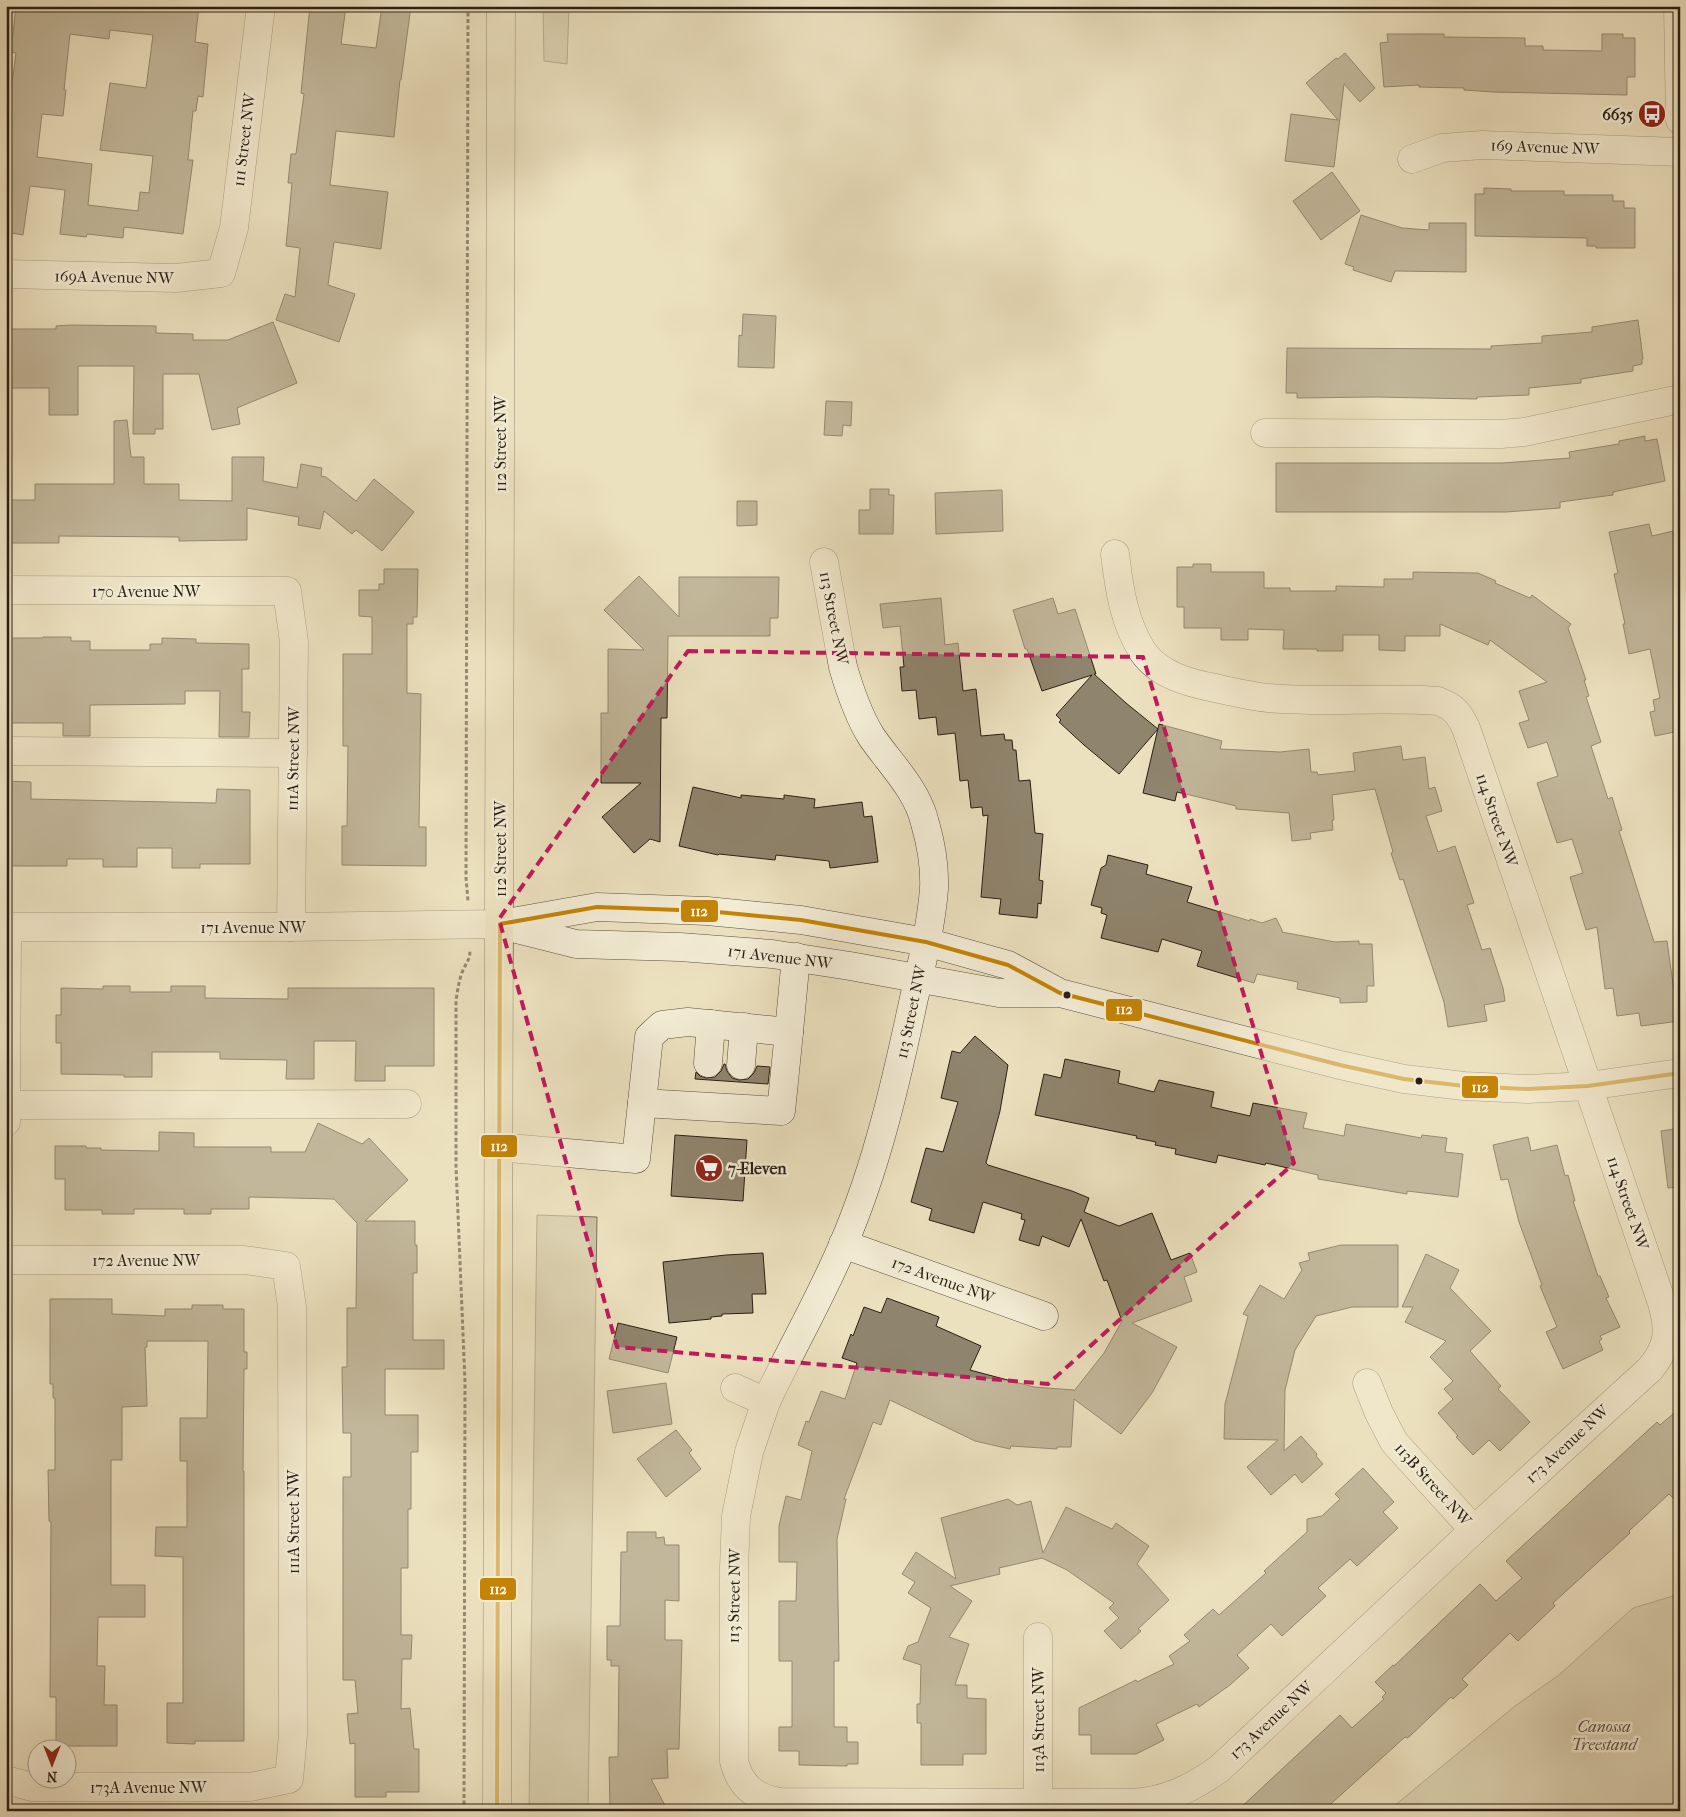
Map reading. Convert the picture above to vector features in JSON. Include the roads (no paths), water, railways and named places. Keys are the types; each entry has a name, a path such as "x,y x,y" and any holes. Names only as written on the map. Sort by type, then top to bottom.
{"main road":[{"name":"112 Street NW","path":"497,1811 501,6"}],"street":[{"name":"111 Street NW","path":"221,273 234,228 260,6"},
{"path":"1678,6 1680,120"},
{"name":"169 Avenue NW","path":"1412,159 1442,148 1482,145 1680,152"},
{"name":"169A Avenue NW","path":"6,274 176,278 221,273"},
{"path":"1265,433 1516,433 1680,399"},
{"name":"114 Street NW","path":"1115,554 1121,594 1133,633 1144,652 1156,665 1175,677 1195,684 1265,698 1325,701 1438,700 1450,706 1459,714 1466,728 1662,1303 1666,1316 1667,1339"},
{"name":"113 Street NW","path":"749,1790 741,1780 734,1761 734,1542 736,1516 743,1476 756,1428 766,1402 843,1244 863,1192 892,1100 919,978 934,889 933,866 925,820 902,776 872,736 853,699 843,667 824,562"},
{"name":"170 Avenue NW","path":"6,590 287,591"},
{"name":"111A Street NW","path":"287,591 294,642 291,927"},
{"path":"6,751 293,753"},
{"name":"171 Avenue NW","path":"7,927 470,925 500,924 597,906 708,911 801,920 926,942 1008,965 1060,993 1340,1066 1404,1079 1464,1086 1528,1089 1588,1086 1680,1073"},
{"name":"171 Avenue NW","path":"500,924 576,944 772,954 999,993 1060,993"},
{"path":"6,1122 7,927"},
{"path":"740,1085 781,1111 796,958"},
{"path":"498,1147 636,1159 649,1037 662,1025 688,1022 789,1032"},
{"path":"706,1107 711,1024"},
{"path":"740,1085 744,1027"},
{"path":"642,1102 706,1107 740,1085"},
{"path":"6,1105 407,1104"},
{"name":"172 Avenue NW","path":"843,1244 1044,1316"},
{"name":"172 Avenue NW","path":"6,1260 244,1260 286,1266"},
{"name":"111A Street NW","path":"286,1266 292,1307 293,1735 289,1779"},
{"name":"173 Avenue NW","path":"749,1790 760,1797 780,1802 1145,1802 1177,1794 1201,1782 1219,1769 1474,1530 1650,1369 1662,1351 1667,1339"},
{"name":"113B Street NW","path":"1367,1383 1379,1413 1394,1442 1474,1530"},
{"path":"735,1388 766,1402"},
{"name":"113A Street NW","path":"1038,1637 1038,1803"},
{"name":"173A Avenue NW","path":"6,1780 32,1786 250,1786 289,1779"}],"place":[{"name":"6635","path":"1652,114"},
{"name":"7-Eleven","path":"709,1168"}],"park label":[{"name":"Canossa Treestand","path":"1604,1735"}]}
